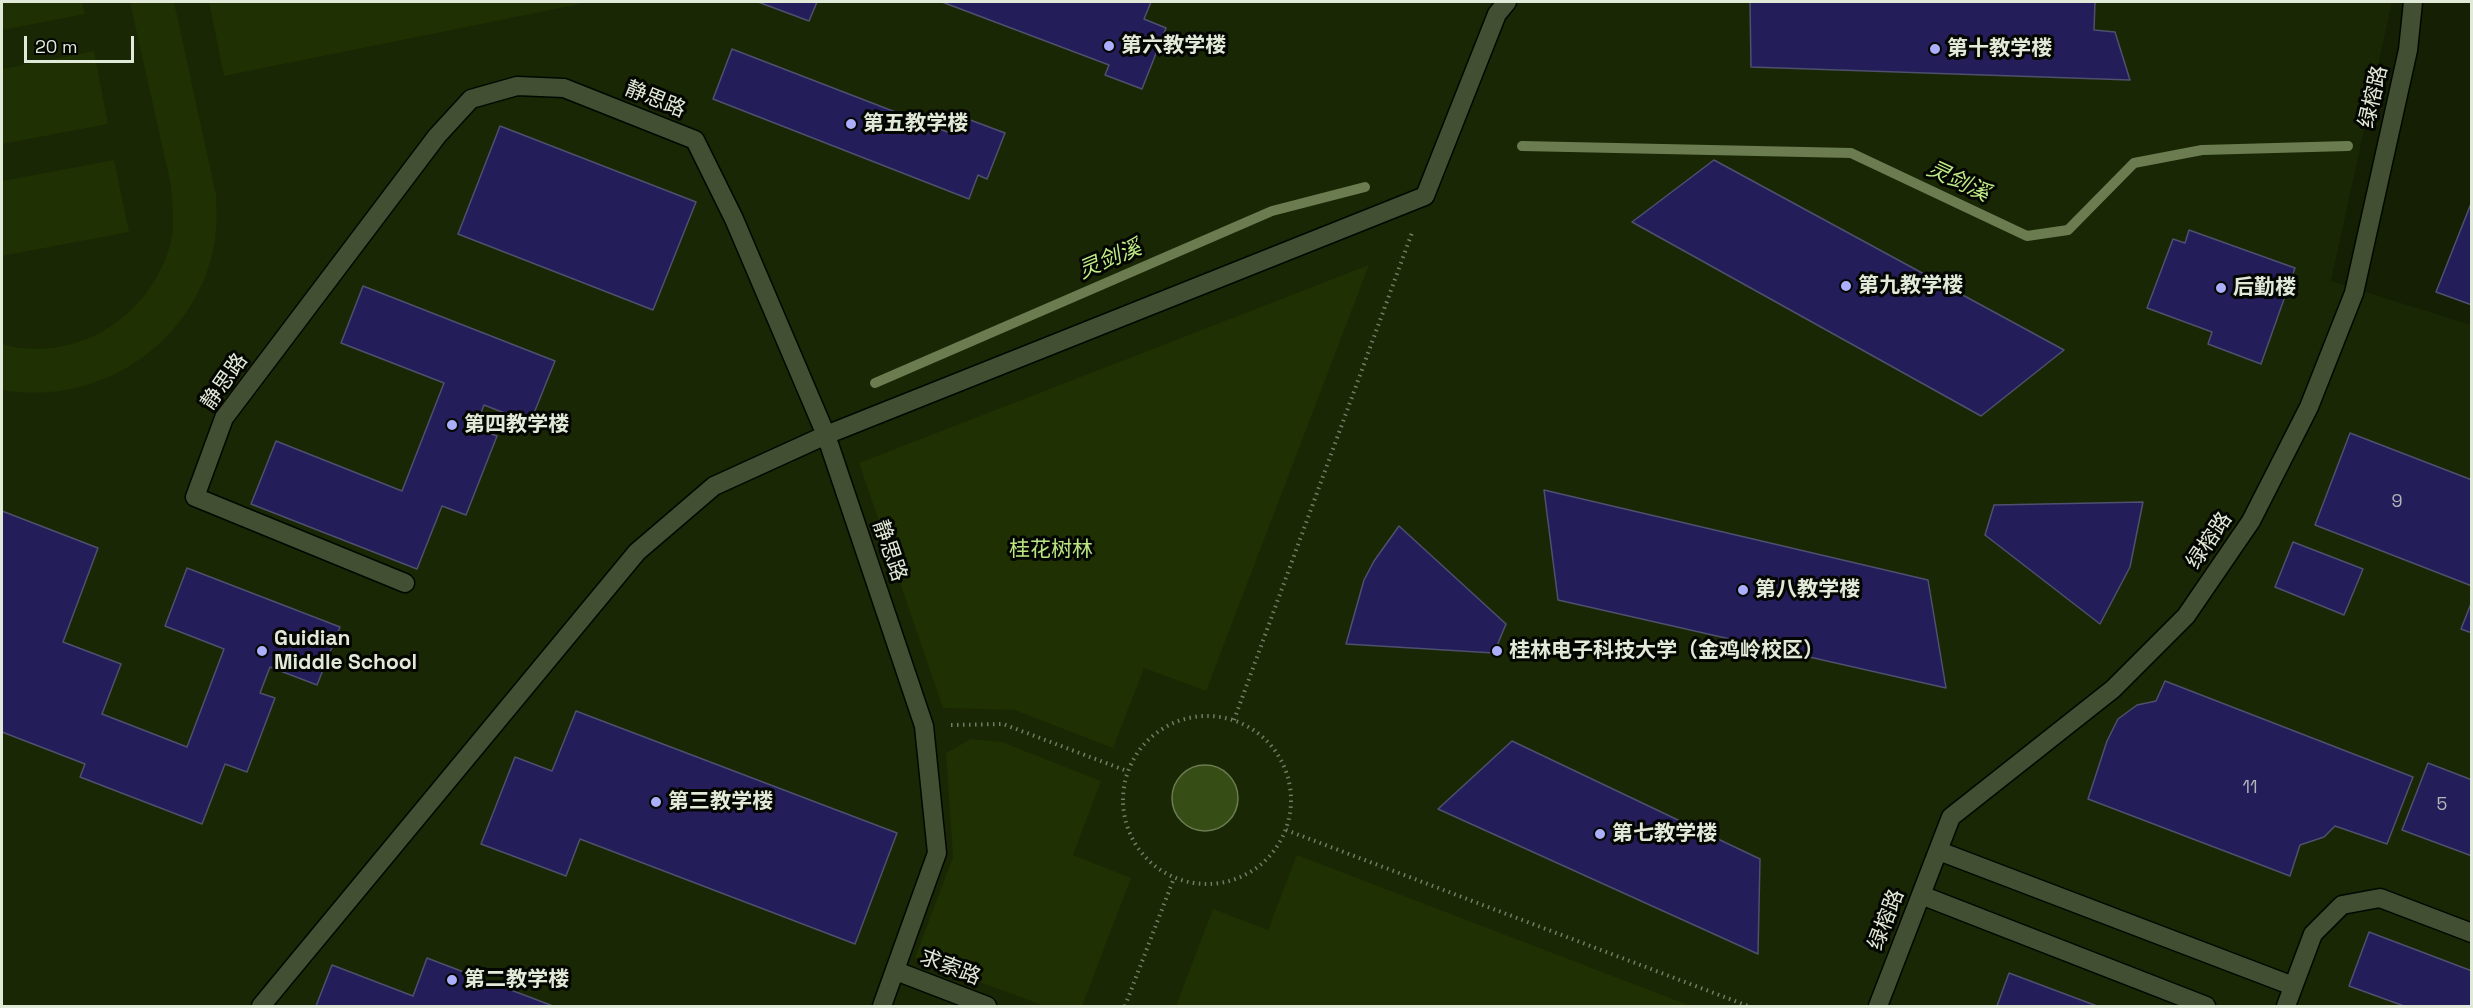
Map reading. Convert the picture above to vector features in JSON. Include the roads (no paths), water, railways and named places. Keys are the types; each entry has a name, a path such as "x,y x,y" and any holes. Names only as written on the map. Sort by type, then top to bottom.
{"lane":[{"name":"绿榕路","path":"1878,1006 1951,816 2113,689 2186,616 2252,521 2309,407 2354,293 2408,50 2413,2"},
{"path":"261,1006 637,552 714,486 826,435 1425,196 1500,6"},
{"name":"静思路","path":"405,583 195,497 224,418 437,136 471,99 518,86 564,88 695,141 734,219 826,435 924,726 937,853 882,1006"},
{"path":"1939,851 2293,986"},
{"path":"1921,895 2206,1006"},
{"path":"2286,1006 2313,934 2342,905 2380,898 2472,933"},
{"name":"求索路","path":"896,971 987,1006"}],"waterway":[{"name":"灵剑溪","path":"1522,146 1851,153 2027,236 2068,230 2134,163 2202,150 2348,146"},
{"name":"灵剑溪","path":"875,383 1272,211 1365,187"}],"place":[{"name":"第六教学楼","path":"1109,46"},
{"name":"第十教学楼","path":"1935,49"},
{"name":"第五教学楼","path":"851,124"},
{"name":"第九教学楼","path":"1846,286"},
{"name":"后勤楼","path":"2221,288"},
{"name":"第四教学楼","path":"452,425"},
{"name":"第八教学楼","path":"1743,590"},
{"name":"Guidian Middle School","path":"262,651"},
{"name":"桂林电子科技大学（金鸡岭校区）","path":"1497,651"},
{"name":"第三教学楼","path":"656,802"},
{"name":"第七教学楼","path":"1600,834"},
{"name":"第二教学楼","path":"452,980"}],"park label":[{"name":"桂花树林","path":"1051,550"}]}
